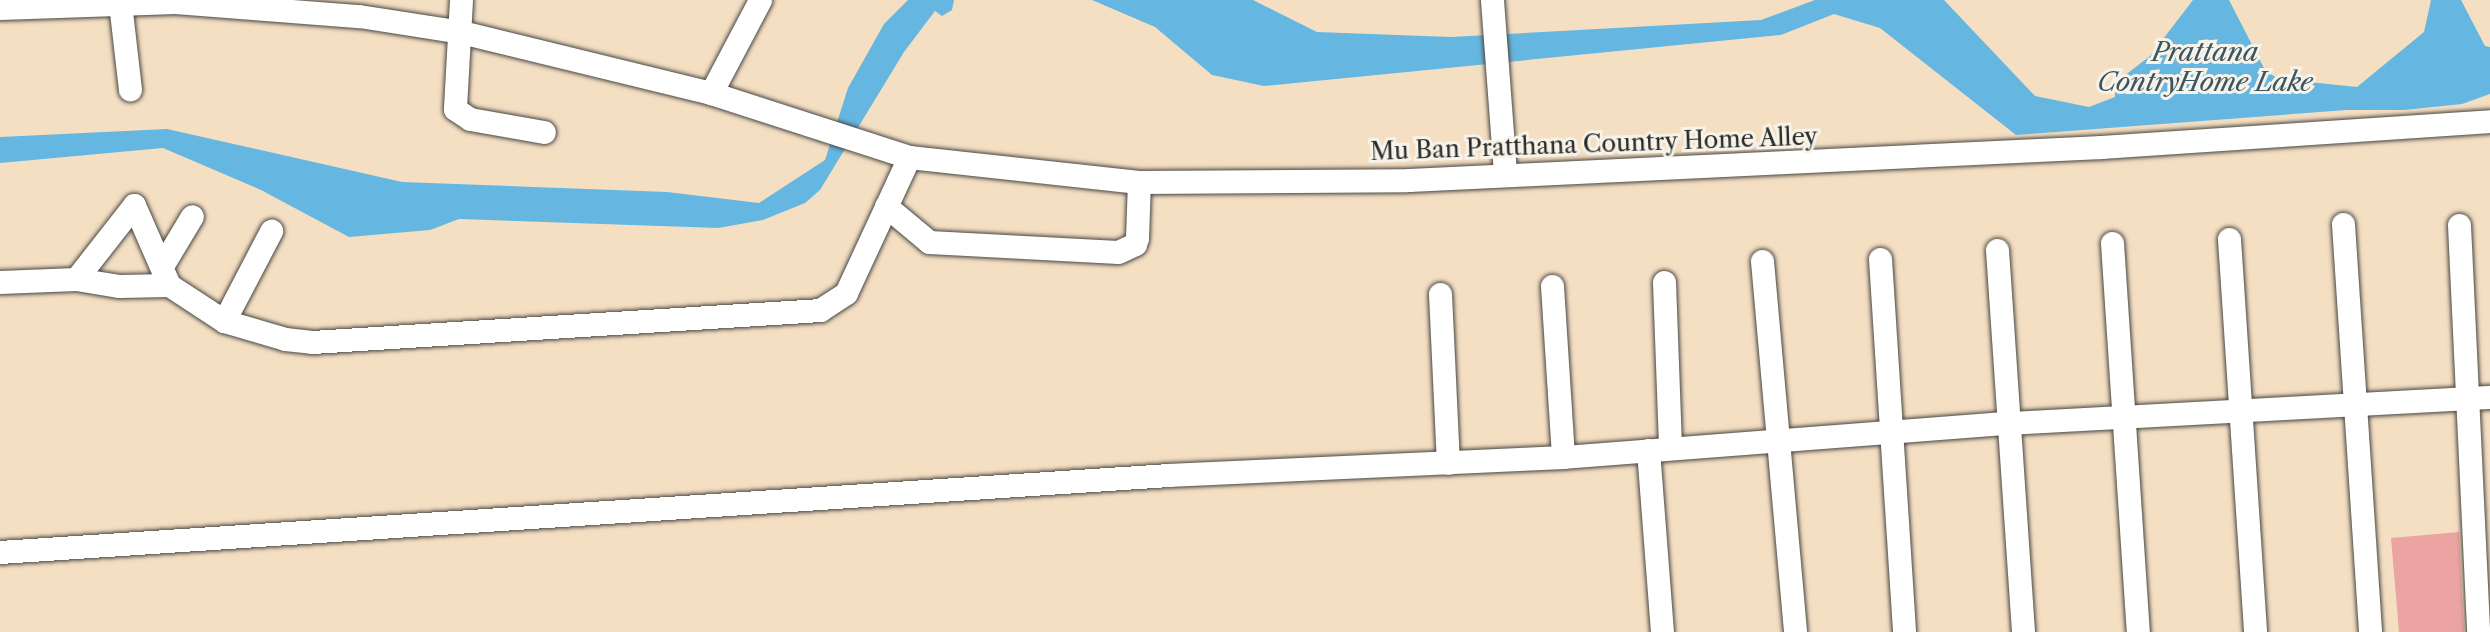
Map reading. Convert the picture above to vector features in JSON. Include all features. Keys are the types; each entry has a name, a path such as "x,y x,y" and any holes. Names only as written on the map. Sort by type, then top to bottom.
{"street":[{"path":"461,0 455,109 470,119 544,132"},
{"path":"711,93 752,2"},
{"path":"120,3 130,89"},
{"name":"Mu Ban Pratthana Country Home Alley","path":"0,8 120,3 245,5 461,32 711,93 819,126 909,158 1139,182 1409,180 2101,147 2490,121"},
{"path":"1492,4 1505,174"},
{"path":"76,279 134,205 165,276 224,321 264,335 312,342 820,310 846,293 909,158"},
{"path":"886,206 929,242 1118,253 1135,244 1137,238 1139,182"},
{"path":"165,276 192,216"},
{"path":"2343,224 2370,632"},
{"path":"2459,225 2479,397 2478,632"},
{"path":"224,321 271,231"},
{"path":"2229,239 2255,632"},
{"path":"2112,243 2138,632"},
{"path":"1997,250 2023,632"},
{"path":"1880,259 1903,632"},
{"path":"1762,261 1775,439 1795,632"},
{"path":"0,282 76,279 120,286 165,276"},
{"path":"1662,632 1659,449 1664,282"},
{"path":"1552,286 1563,457"},
{"path":"1440,294 1448,463"},
{"path":"0,552 1168,475 1563,457 1890,430 2240,408 2479,397"}],"water":[{"path":"908,0 954,0 952,10 942,16 935,11 904,52 820,190 805,203 763,220 718,228 459,219 430,230 349,237 261,190 163,148 0,163 0,137 167,129 402,182 667,192 759,203 825,160 848,88 884,24"},
{"name":"Prattana ContryHome Lake","path":"1092,0 1253,0 1317,32 1451,37 1761,20 1815,0 1944,0 2035,96 2089,107 2115,97 2115,83 2150,56 2193,0 2229,0 2265,70 2278,79 2357,87 2424,32 2431,0 2461,0 2485,46 2490,47 2490,94 2462,104 2404,110 2347,110 2016,135 1880,28 1834,14 1781,35 1264,86 1212,75 1155,27"}],"building":[{"path":"2459,532 2464,632 2399,632 2391,538"}]}
